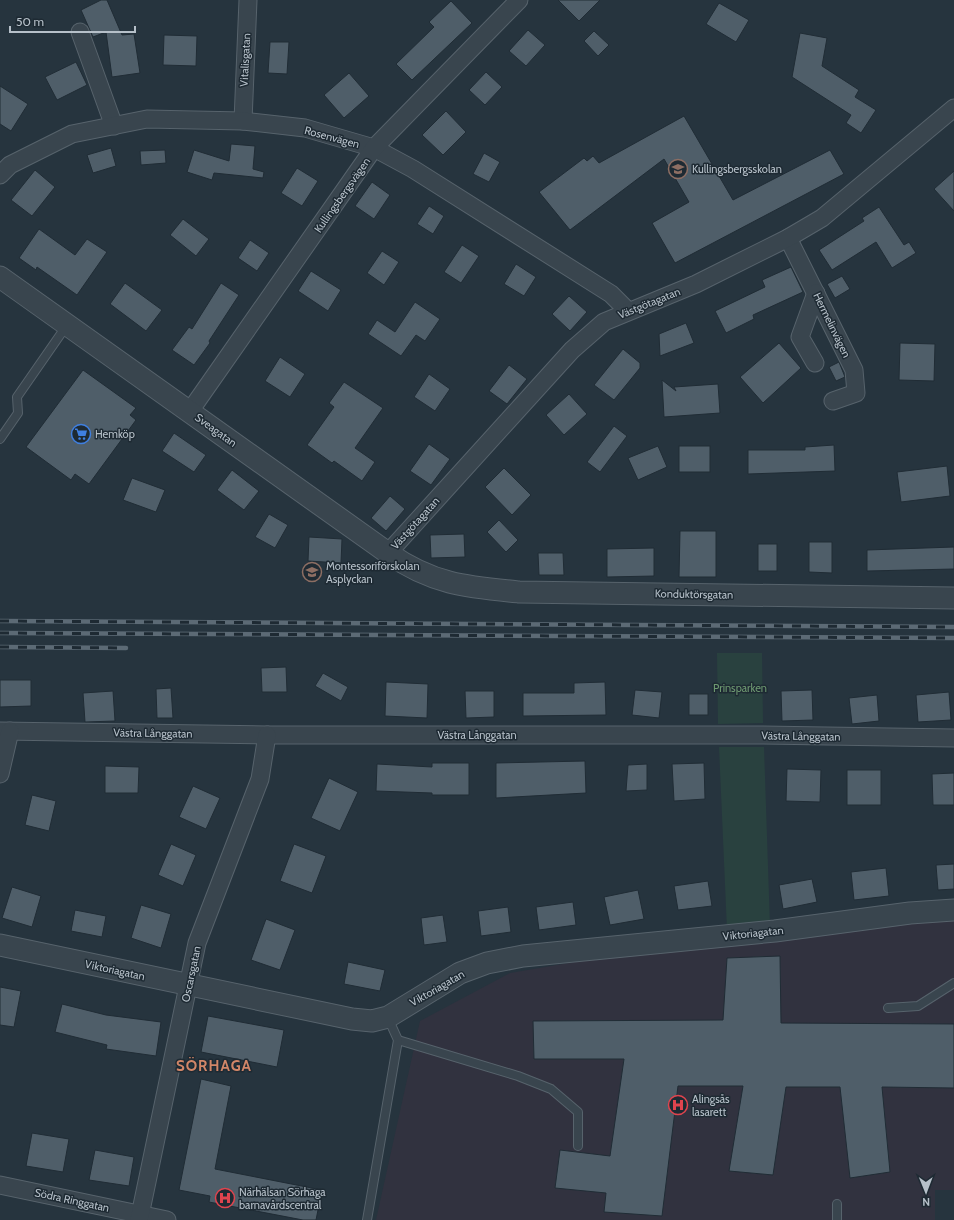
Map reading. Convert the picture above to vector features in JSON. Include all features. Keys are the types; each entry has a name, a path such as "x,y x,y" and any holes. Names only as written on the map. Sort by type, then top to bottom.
{"street":[{"name":"Vitalisgatan","path":"243,121 248,0"},
{"name":"Kullingsbergsvägen","path":"190,411 374,148 519,0"},
{"path":"80,32 114,126"},
{"name":"Västgötagatan","path":"388,553 572,350 604,322 696,284 788,238 822,218 954,108"},
{"name":"Rosenvägen","path":"0,175 10,165 72,134 146,119 243,121 305,128 374,148 413,169 611,294 628,311"},
{"name":"Hermelinvägen","path":"788,238 854,370 856,393 833,401"},
{"name":"Sveagatan","path":"0,277 406,566 434,579"},
{"path":"815,363 800,337 816,293"},
{"name":"Konduktörsgatan","path":"434,579 469,588 519,592 954,598"},
{"path":"0,774 5,731"},
{"name":"Västra Långgatan","path":"5,731 267,735 763,735 954,738"},
{"name":"Oscarsgatan","path":"140,1217 197,943 260,779 267,735"},
{"name":"Viktoriagatan","path":"0,945 188,986 352,1019 372,1021 388,1017 460,973 487,963 523,956 775,931 910,913 954,910"},
{"name":"Södra Ringgatan","path":"0,1185 140,1217 167,1220"}],"lane":[{"path":"0,439 18,413 17,397 67,324"},
{"path":"888,1008 918,1006 954,983"},
{"path":"367,1220 398,1040 388,1017"},
{"path":"398,1040 518,1076 551,1089 578,1112 578,1146"},
{"path":"837,1204 837,1220"}],"shaded area":[{"name":"Alingsås lasarett","path":"954,920 954,1190 935,1190 935,1220 376,1220 420,1021 510,973 692,942 786,932"}],"green space":[{"name":"Prinsparken","path":"717,653 762,653 763,723 718,724"},
{"path":"719,747 764,747 770,926 727,930"}],"building":[{"path":"101,0 107,0 122,35 134,34 140,73 112,77 106,32 93,37 81,10"},
{"path":"558,0 600,0 579,21"},
{"path":"451,1 472,23 412,80 396,64 434,27 429,22"},
{"path":"719,3 749,20 736,42 706,24"},
{"path":"528,30 545,45 526,66 509,51"},
{"path":"594,31 609,45 598,56 584,41"},
{"path":"800,33 827,38 822,66 859,90 855,97 876,110 861,133 846,123 851,115 792,77"},
{"path":"164,35 197,36 196,66 163,65"},
{"path":"270,42 289,42 287,74 268,73"},
{"path":"76,62 87,85 57,100 45,77"},
{"path":"486,72 502,87 485,105 469,90"},
{"path":"349,73 369,96 344,118 324,95"},
{"path":"0,86 28,104 11,131 0,124"},
{"path":"446,111 466,132 443,155 422,135"},
{"path":"684,116 733,200 830,150 844,174 675,263 652,223 689,202 664,159 570,230 539,192 584,158 587,161 593,156 599,163"},
{"path":"231,144 255,146 253,169 264,172 263,178 214,173 212,180 187,172 194,150 229,161"},
{"path":"111,148 116,166 93,173 87,155"},
{"path":"165,150 166,163 141,165 140,151"},
{"path":"484,153 500,162 489,182 473,174"},
{"path":"297,168 318,181 302,206 281,193"},
{"path":"35,170 55,187 32,216 11,200"},
{"path":"954,171 954,211 934,189"},
{"path":"372,182 390,195 374,219 355,206"},
{"path":"429,206 444,216 433,234 417,224"},
{"path":"879,207 904,245 909,242 916,253 892,268 876,242 832,270 819,250 864,221 862,218"},
{"path":"183,219 209,239 196,256 170,235"},
{"path":"39,229 75,255 87,239 107,252 77,295 37,267 36,270 19,258"},
{"path":"250,240 269,253 257,271 238,258"},
{"path":"462,245 479,256 461,283 444,272"},
{"path":"382,251 399,262 384,285 367,273"},
{"path":"516,264 536,277 524,296 504,284"},
{"path":"791,267 803,292 753,315 754,319 726,333 715,311 765,287 762,280"},
{"path":"311,271 341,290 328,311 298,291"},
{"path":"842,276 850,289 835,298 827,284"},
{"path":"125,283 162,310 146,331 110,304"},
{"path":"221,283 239,295 209,341 210,343 194,365 172,350 189,327 192,329"},
{"path":"569,296 587,312 570,331 552,314"},
{"path":"415,302 440,319 425,341 416,335 401,356 368,334 377,320 395,332"},
{"path":"686,323 694,343 660,356 659,334"},
{"path":"779,343 801,368 763,403 740,377"},
{"path":"900,343 935,344 934,381 899,380"},
{"path":"623,349 640,363 640,368 614,400 594,385"},
{"path":"280,357 305,374 290,397 265,381"},
{"path":"839,362 845,377 836,381 829,367"},
{"path":"509,365 527,379 507,404 489,391"},
{"name":"Hemköp","path":"83,370 136,408 130,415 136,420 89,484 75,474 71,480 26,447"},
{"path":"429,374 450,389 435,411 414,397"},
{"path":"662,380 676,391 674,387 718,384 720,413 664,417"},
{"path":"344,382 383,408 355,448 375,462 362,481 334,461 332,463 307,445 334,407 329,403"},
{"path":"569,394 587,414 564,435 546,415"},
{"path":"614,426 627,436 600,472 587,462"},
{"path":"174,433 206,455 194,472 162,451"},
{"path":"429,444 450,459 431,485 410,471"},
{"path":"834,445 835,471 748,474 748,450 805,450 805,447"},
{"path":"658,446 667,467 638,480 628,458"},
{"path":"679,446 710,446 710,472 679,472"},
{"path":"947,466 950,496 901,502 897,472"},
{"path":"504,468 531,495 512,515 485,487"},
{"path":"232,470 259,491 244,510 217,490"},
{"path":"132,478 165,490 156,512 123,500"},
{"path":"390,496 405,509 386,531 371,518"},
{"path":"269,514 288,525 275,548 255,537"},
{"path":"499,520 518,540 506,552 487,532"},
{"path":"680,531 716,531 716,577 679,577"},
{"path":"464,534 465,557 431,558 430,535"},
{"path":"309,537 342,539 341,563 308,561"},
{"path":"809,542 832,542 832,573 809,572"},
{"path":"758,544 777,544 777,571 758,571"},
{"path":"954,547 954,569 867,571 867,550"},
{"path":"654,548 654,576 607,577 607,549"},
{"path":"538,553 563,553 564,575 539,575"},
{"path":"286,667 287,692 262,692 261,668"},
{"path":"323,673 348,687 341,701 315,686"},
{"path":"0,680 31,680 31,706 0,707"},
{"path":"386,682 428,684 427,718 385,716"},
{"path":"605,682 606,715 523,716 523,693 574,693 574,683"},
{"path":"171,688 173,718 157,718 156,689"},
{"path":"635,690 662,692 659,718 632,715"},
{"path":"812,690 813,720 782,721 781,691"},
{"path":"113,691 115,721 85,722 83,693"},
{"path":"465,691 494,691 494,717 466,718"},
{"path":"949,692 951,720 918,722 916,695"},
{"path":"689,694 708,694 708,715 689,715"},
{"path":"877,695 879,721 852,724 849,698"},
{"path":"585,761 586,793 496,798 496,763"},
{"path":"432,763 469,763 469,795 432,795 432,793 376,791 377,764 432,767"},
{"path":"704,763 705,799 674,801 672,764"},
{"path":"647,764 647,790 626,791 628,765"},
{"path":"105,766 139,767 138,793 105,793"},
{"path":"787,769 821,770 820,802 786,801"},
{"path":"847,770 881,770 881,805 847,805"},
{"path":"954,773 954,805 933,805 932,774"},
{"path":"329,778 358,792 340,831 311,818"},
{"path":"193,786 220,798 206,829 179,817"},
{"path":"32,795 56,801 49,831 25,825"},
{"path":"171,844 196,855 183,886 158,875"},
{"path":"294,844 326,856 312,893 280,881"},
{"path":"954,864 954,889 938,890 936,865"},
{"path":"886,868 889,896 854,900 851,872"},
{"path":"812,879 817,902 783,909 779,885"},
{"path":"708,881 712,906 678,910 674,886"},
{"path":"12,887 41,896 32,927 2,918"},
{"path":"638,890 644,919 610,925 604,897"},
{"path":"573,902 576,925 539,930 536,907"},
{"path":"141,905 171,914 161,948 131,938"},
{"path":"508,907 511,932 481,936 478,911"},
{"path":"75,910 106,916 102,937 71,931"},
{"path":"443,915 447,942 424,945 421,918"},
{"path":"266,919 295,930 280,970 251,960"},
{"path":"780,956 781,1023 954,1024 954,1088 882,1087 890,1172 850,1178 840,1087 786,1087 773,1175 729,1171 743,1086 678,1086 662,1216 604,1212 606,1193 555,1188 560,1150 610,1156 624,1059 534,1059 533,1021 723,1020 727,958"},
{"path":"348,962 385,970 380,991 344,984"},
{"path":"0,987 21,991 14,1027 0,1025"},
{"path":"62,1004 106,1015 161,1022 156,1056 106,1049 107,1045 55,1032"},
{"path":"208,1016 284,1030 277,1067 201,1052"},
{"path":"201,1079 231,1086 215,1169 322,1190 316,1220 303,1220 209,1202 210,1196 179,1190"},
{"path":"32,1133 69,1139 63,1172 26,1166"},
{"path":"95,1150 134,1157 129,1186 89,1180"}],"railway":[{"path":"0,621 954,627"},
{"path":"0,633 954,638"},
{"path":"0,647 126,648"}],"place":[{"name":"Kullingsbergsskolan","path":"678,169"},
{"name":"Hemköp","path":"81,434"},
{"name":"Montessoriförskolan Asplyckan","path":"312,572"},
{"name":"Alingsås lasarett","path":"678,1105"},
{"name":"Närhälsan Sörhaga barnavårdscentral","path":"225,1198"}],"district":[{"name":"SÖRHAGA","path":"214,1066"}]}
